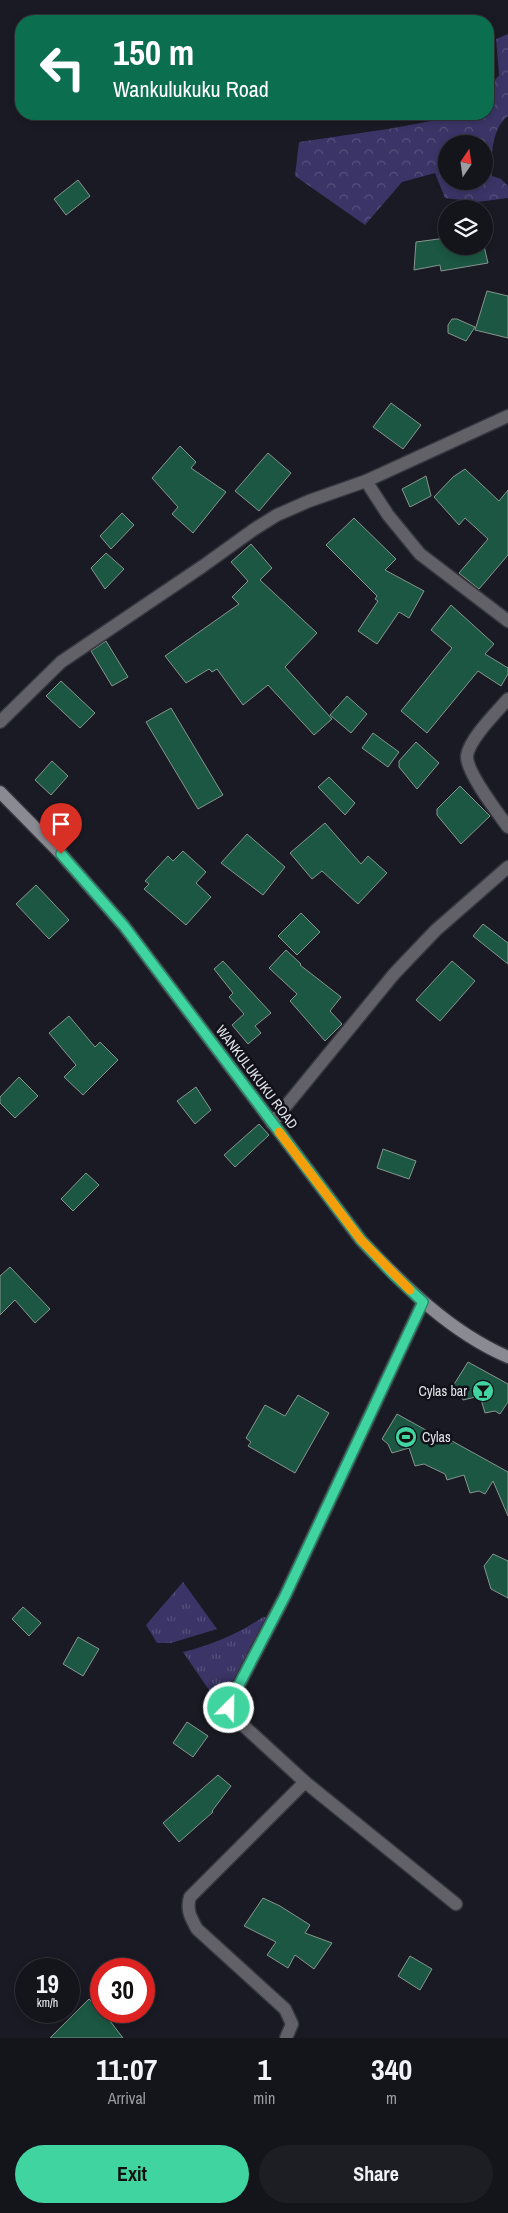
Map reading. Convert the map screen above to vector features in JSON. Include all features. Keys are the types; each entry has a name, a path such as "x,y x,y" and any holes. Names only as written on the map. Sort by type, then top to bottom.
{"main road":[{"name":"WANKULUKUKU ROAD","path":"0,792 61,854 124,926 361,1240 423,1302 463,1334 508,1357"}],"street":[{"path":"0,722 61,662 253,530 278,515 309,501 366,481 508,416"},
{"path":"366,481 388,515 420,554 508,621"},
{"path":"508,699 484,728 469,751 467,758 485,795 508,827"},
{"path":"272,1122 394,974 436,930 508,868"},
{"path":"423,1302 285,1596 230,1702 229,1708 233,1716 305,1782 456,1904"},
{"path":"286,2038 292,2024 285,2009 197,1929 188,1913 188,1903 190,1897 290,1800 305,1782"}],"green space":[{"path":"508,34 508,116 498,128 493,144 493,135 438,135 438,180 435,173 402,182 365,225 295,176 299,142 434,120 494,120 494,81 499,75 496,39"},
{"path":"493,176 501,179 508,186 508,198 461,200 445,198 442,190 493,190"},
{"path":"183,1582 217,1629 171,1643 157,1643 146,1625"},
{"path":"263,1617 267,1617 222,1709 183,1652 225,1638"}],"building":[{"path":"78,180 90,196 66,215 54,199"},
{"path":"438,239 438,255 486,255 488,263 441,271 440,265 414,270 416,242"},
{"path":"487,291 508,296 508,338 475,330"},
{"path":"452,319 457,319 475,327 466,341 448,333 448,325"},
{"path":"391,403 421,425 403,449 373,427"},
{"path":"180,446 196,462 191,468 226,492 193,533 172,514 178,507 152,478"},
{"path":"268,453 291,473 259,511 235,491"},
{"path":"465,469 499,501 508,490 508,555 479,589 459,573 488,539 465,518 459,525 434,497 453,477"},
{"path":"426,476 431,496 410,507 402,489"},
{"path":"122,513 134,525 111,549 100,536"},
{"path":"354,518 396,559 385,570 424,591 409,618 399,612 377,644 358,631 378,601 375,599 377,596 326,545"},
{"path":"251,544 272,568 260,580 317,633 285,667 332,719 314,735 268,685 243,705 217,669 212,672 209,669 186,683 165,656 239,604 232,597 248,581 231,562"},
{"path":"106,553 124,569 105,589 91,568"},
{"path":"451,605 494,644 485,654 508,668 508,674 501,686 478,671 427,733 401,711 452,648 431,630"},
{"path":"106,641 128,677 112,686 91,651"},
{"path":"61,681 95,713 80,728 46,696"},
{"path":"347,696 367,714 351,733 330,715"},
{"path":"171,708 223,795 198,809 146,722"},
{"path":"373,733 399,752 388,767 362,748"},
{"path":"416,742 439,763 417,789 399,767 399,761"},
{"path":"52,761 68,776 51,795 35,780"},
{"path":"329,777 355,803 345,815 318,787"},
{"path":"460,786 490,816 461,844 437,815 437,809"},
{"path":"325,823 361,864 368,856 387,873 358,904 322,871 312,879 290,853"},
{"path":"247,834 285,867 263,895 221,863"},
{"path":"183,851 206,872 196,883 211,897 186,925 144,889 149,884 145,881 168,856 173,861"},
{"path":"36,885 69,920 49,939 16,904"},
{"path":"301,913 320,932 297,955 278,936"},
{"path":"483,924 508,943 508,964 473,936"},
{"path":"286,950 300,965 341,997 330,1011 342,1024 325,1041 290,1001 297,994 269,968"},
{"path":"223,961 271,1013 255,1026 261,1033 248,1044 232,1025 244,1014 229,997 233,993 214,969"},
{"path":"452,961 475,981 440,1021 416,1000"},
{"path":"69,1016 95,1047 100,1042 118,1060 83,1095 64,1077 76,1065 49,1033"},
{"path":"19,1077 38,1096 15,1118 0,1103 0,1097"},
{"path":"196,1087 211,1110 195,1124 177,1101"},
{"path":"259,1124 269,1135 235,1167 224,1155"},
{"path":"383,1149 416,1161 409,1179 377,1168"},
{"path":"86,1173 99,1185 73,1211 61,1199"},
{"path":"10,1267 50,1309 35,1323 15,1300 0,1315 0,1276"},
{"path":"468,1362 508,1384 508,1402 500,1414 495,1411 485,1413 480,1396 463,1400 459,1391 453,1386"},
{"path":"298,1395 329,1413 295,1473 248,1446 251,1442 246,1438 265,1405 285,1416"},
{"path":"397,1414 451,1444 452,1441 508,1472 508,1516 493,1481 485,1494 479,1491 470,1493 464,1475 447,1480 445,1474 424,1464 415,1466 409,1448 392,1453 388,1444 382,1439"},
{"path":"493,1554 508,1561 508,1598 491,1589 484,1566"},
{"path":"23,1607 41,1623 29,1636 12,1619"},
{"path":"78,1637 99,1649 83,1676 63,1664"},
{"path":"187,1722 208,1736 193,1757 173,1743"},
{"path":"218,1775 231,1786 213,1812 179,1842 163,1823"},
{"path":"263,1898 280,1906 310,1925 305,1933 332,1943 314,1969 295,1955 288,1968 267,1955 276,1942 244,1926"},
{"path":"410,1956 432,1969 420,1990 398,1976"},
{"path":"89,1999 90,2023 112,2023 123,2038 50,2038 65,2023 80,2023 80,2008"}],"slow traffic":[{"path":"279,1132 361,1240 410,1290"}],"place":[{"name":"Cylas bar","path":"483,1391"},
{"name":"Cylas","path":"406,1437"}],"route":[{"path":"61,854 124,926 361,1240 423,1302 285,1596 230,1702 229,1708"}]}
